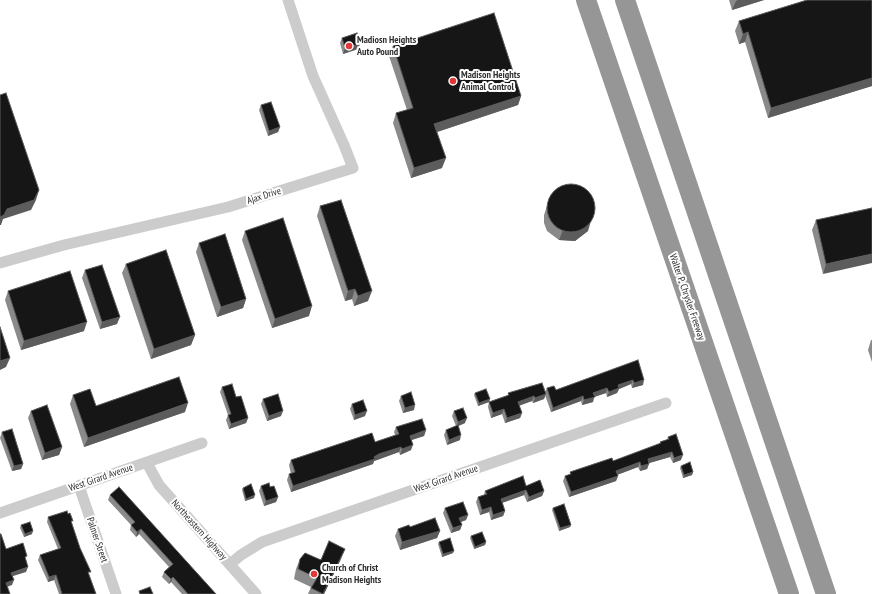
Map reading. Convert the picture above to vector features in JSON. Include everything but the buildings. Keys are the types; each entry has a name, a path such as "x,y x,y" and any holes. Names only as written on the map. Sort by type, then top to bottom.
{"highway":[{"name":"Walter P. Chrysler Freeway","path":"586,0 788,594"},
{"path":"625,0 826,594"}],"street":[{"name":"Ajax Drive","path":"0,263 64,245 228,206 353,168 313,76 288,0"},
{"name":"West Girard Avenue","path":"230,564 262,542 666,403"},
{"name":"West Girard Avenue","path":"0,513 202,443"},
{"name":"Northeastern Highway","path":"147,463 159,485 256,594"},
{"name":"Palmer Street","path":"79,486 116,594"}],"place":[{"name":"Madiosn Heights Auto Pound","path":"349,46"},
{"name":"Madison Heights Animal Control","path":"453,81"},
{"name":"Church of Christ Madison Heights","path":"314,574"}]}
